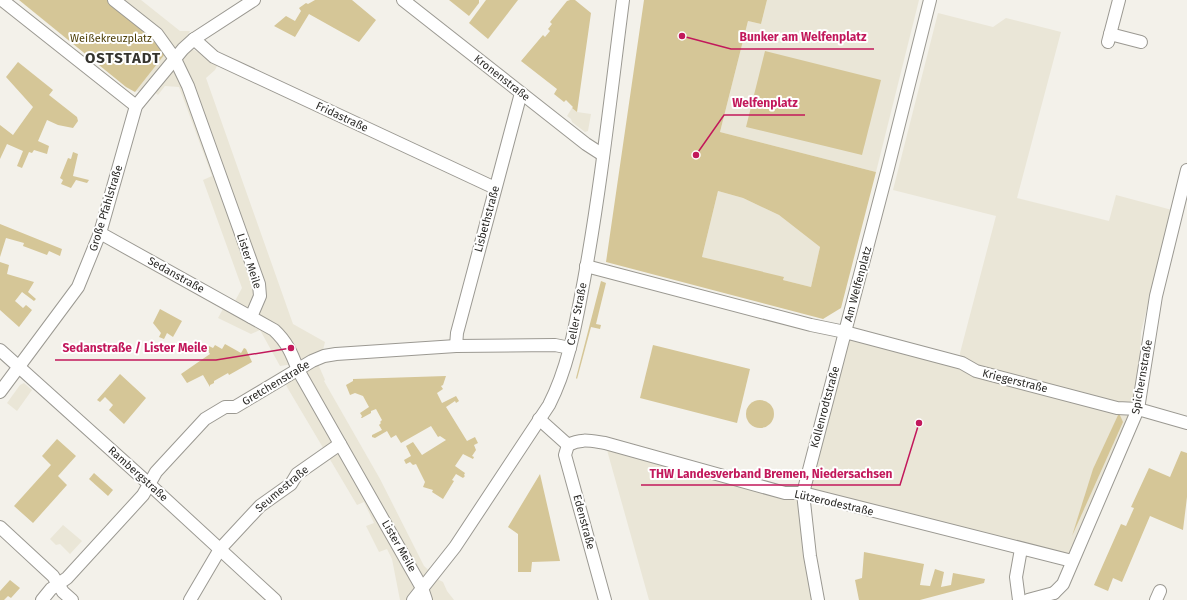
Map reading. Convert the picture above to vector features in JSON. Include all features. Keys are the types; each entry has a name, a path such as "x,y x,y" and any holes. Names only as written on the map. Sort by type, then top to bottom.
{"street":[{"path":"2,0 136,106"},
{"name":"Lister Meile","path":"114,0 157,34 175,59 188,86 259,284 260,296 251,317 274,330 284,339 296,366 422,588 426,600"},
{"name":"Große Pfahlstraße","path":"0,392 78,287 100,233 136,106 175,59 194,39 254,0"},
{"name":"Kronenstraße","path":"403,0 591,148 603,154"},
{"name":"Celler Straße","path":"413,600 455,547 555,394 570,348 586,266 624,0"},
{"name":"Am Welfenplatz","path":"586,266 811,325 845,332 930,0"},
{"path":"1119,0 1109,38 1141,42"},
{"name":"Fridastraße","path":"194,39 214,57 495,188"},
{"name":"Lisbethstraße","path":"456,346 457,333 521,93"},
{"name":"Spichernstraße","path":"1058,597 1072,561 1138,410 1156,296 1187,170"},
{"name":"Sedanstraße","path":"100,233 251,317"},
{"name":"Kriegerstraße","path":"845,332 962,363 976,371 1117,408 1138,410 1187,423"},
{"name":"Kollenrodtstraße","path":"818,600 810,556 803,494 845,332"},
{"name":"Gretchenstraße","path":"42,600 51,589 67,578 143,495 156,472 205,418 225,407 235,407 296,366 324,356 336,354 456,346 555,345 570,348"},
{"name":"Rambergstraße","path":"0,350 275,600"},
{"path":"540,419 568,445"},
{"name":"Lützerodestraße","path":"568,445 576,441 585,440 605,443 786,493 803,494 1072,561"},
{"name":"Seumestraße","path":"190,600 220,549 260,506 291,484 297,474 340,444"},
{"name":"Edenstraße","path":"568,445 565,455 605,600"},
{"path":"0,527 53,576 63,592 72,600"},
{"path":"1019,600 1016,577 1021,549"},
{"path":"1028,600 1058,597"}],"shaded area":[{"path":"108,0 141,0 180,31 190,31 145,89 135,92 165,54 134,21"},
{"path":"767,0 919,0 876,172 720,132 748,21 761,24"},
{"path":"938,13 993,27 1006,18 1061,32 1017,198 1109,221 1116,195 1172,210 1141,332 1138,409 1072,561 803,494 818,600 649,600 605,443 802,493 845,332 961,363 960,353 996,216 893,190"},
{"path":"192,49 204,55 217,66 215,70 206,78 293,324 325,342 323,350 293,364 280,366 260,330 251,334 218,318 229,298 235,301 242,288 203,180 212,176 179,87 165,86 158,95 153,91 182,56"},
{"path":"572,108 577,112 591,114 588,131 585,132 567,116"},
{"path":"718,191 743,198 779,215 820,247 811,287 783,280 784,278 702,257"},
{"path":"318,364 325,380 324,381 380,479 424,566 443,582 447,591 454,600 400,600 392,559 387,549 379,552 366,526 374,523 364,502 357,505 287,387 285,381"},
{"path":"24,383 32,390 17,411 7,403 20,385"},
{"path":"63,525 82,541 70,554 60,544 56,545 50,539"}],"green space":[{"name":"Weißekreuzplatz","path":"19,0 108,0 152,37 165,54 135,92 126,87"},
{"path":"315,0 352,0 376,20 359,42 309,14 295,37 274,26 286,16 295,21 301,11 299,8 306,3 308,4"},
{"path":"449,0 479,0 479,3 469,16"},
{"path":"486,0 518,0 488,39 469,23"},
{"path":"575,0 591,13 577,112 566,100 564,102 554,94 557,89 521,61 543,35 545,37 550,31 548,29 552,24 550,22 567,1"},
{"path":"644,0 767,0 761,24 748,21 720,132 876,172 841,308 823,319 606,262","holes":["718,191 743,198 779,215 820,247 811,287 783,280 784,277 702,257"]},
{"path":"765,51 881,80 862,155 746,127"},
{"path":"18,62 53,90 49,95 77,117 78,121 73,128 58,125 47,120 38,141 49,146 47,154 34,150 32,153 29,152 22,168 17,166 23,151 7,144 0,159 0,125 13,135 33,107 6,77"},
{"path":"73,152 78,154 73,176 89,180 87,183 76,180 71,188 61,184 63,180 60,178 68,158 71,159"},
{"path":"0,224 62,249 60,256 49,251 47,255 23,246 24,243 6,238 0,257"},
{"path":"0,262 9,265 7,274 34,282 28,292 36,299 34,301 22,292 15,301 23,308 26,305 32,310 19,327 0,310"},
{"path":"601,281 606,283 596,324 601,325 600,329 591,327 577,379 576,378"},
{"path":"160,309 182,321 173,337 167,333 164,339 159,337 161,333 153,323"},
{"path":"225,344 241,353 244,348 246,349 252,362 229,375 228,373 214,381 210,387 203,375 187,383 181,374 210,354 206,348 209,346 213,348 215,345 222,349"},
{"path":"653,345 750,369 737,423 640,398"},
{"path":"120,374 146,398 124,424 109,410 113,405 105,397 100,402 97,400"},
{"path":"446,376 443,385 441,386 443,389 437,393 442,403 456,396 459,401 456,403 455,401 446,407 467,441 475,437 478,443 474,445 476,450 472,456 474,457 473,459 463,454 455,466 465,473 465,476 463,478 456,474 452,480 454,481 443,499 432,492 433,490 423,487 425,482 416,464 413,465 410,462 406,464 404,460 411,456 406,446 413,442 422,455 446,440 440,436 438,437 431,426 401,443 396,435 391,438 387,431 375,438 372,437 372,435 382,430 379,425 382,420 376,409 361,418 362,416 360,413 369,407 363,396 355,393 350,395 346,385 353,381 353,379"},
{"path":"760,400 770,404 774,414 770,424 760,428 750,424 746,414 750,404"},
{"path":"1119,413 1123,422 1072,536 1093,469"},
{"path":"57,439 76,456 58,476 67,485 33,523 14,506 51,465 42,456"},
{"path":"1181,451 1187,453 1187,497 1183,530 1150,516 1122,582 1113,578 1108,591 1094,585 1121,524 1126,526 1134,508 1131,507 1149,468 1170,477"},
{"path":"94,473 113,490 108,496 89,479"},
{"path":"540,474 560,561 532,562 531,572 518,572 518,534 508,527"},
{"path":"864,552 924,564 920,585 930,586 935,569 944,572 941,587 951,585 953,573 985,579 984,583 920,600 859,600 855,580 862,578"},
{"path":"10,580 20,588 11,598 8,596 4,600 0,600 0,591"}],"place":[{"name":"Bunker am Welfenplatz","path":"682,36"},
{"name":"Welfenplatz","path":"696,155"},
{"name":"Sedanstraße / Lister Meile","path":"291,348"},
{"name":"THW Landesverband Bremen, Niedersachsen","path":"919,423"}],"district":[{"name":"OSTSTADT","path":"123,58"}]}
